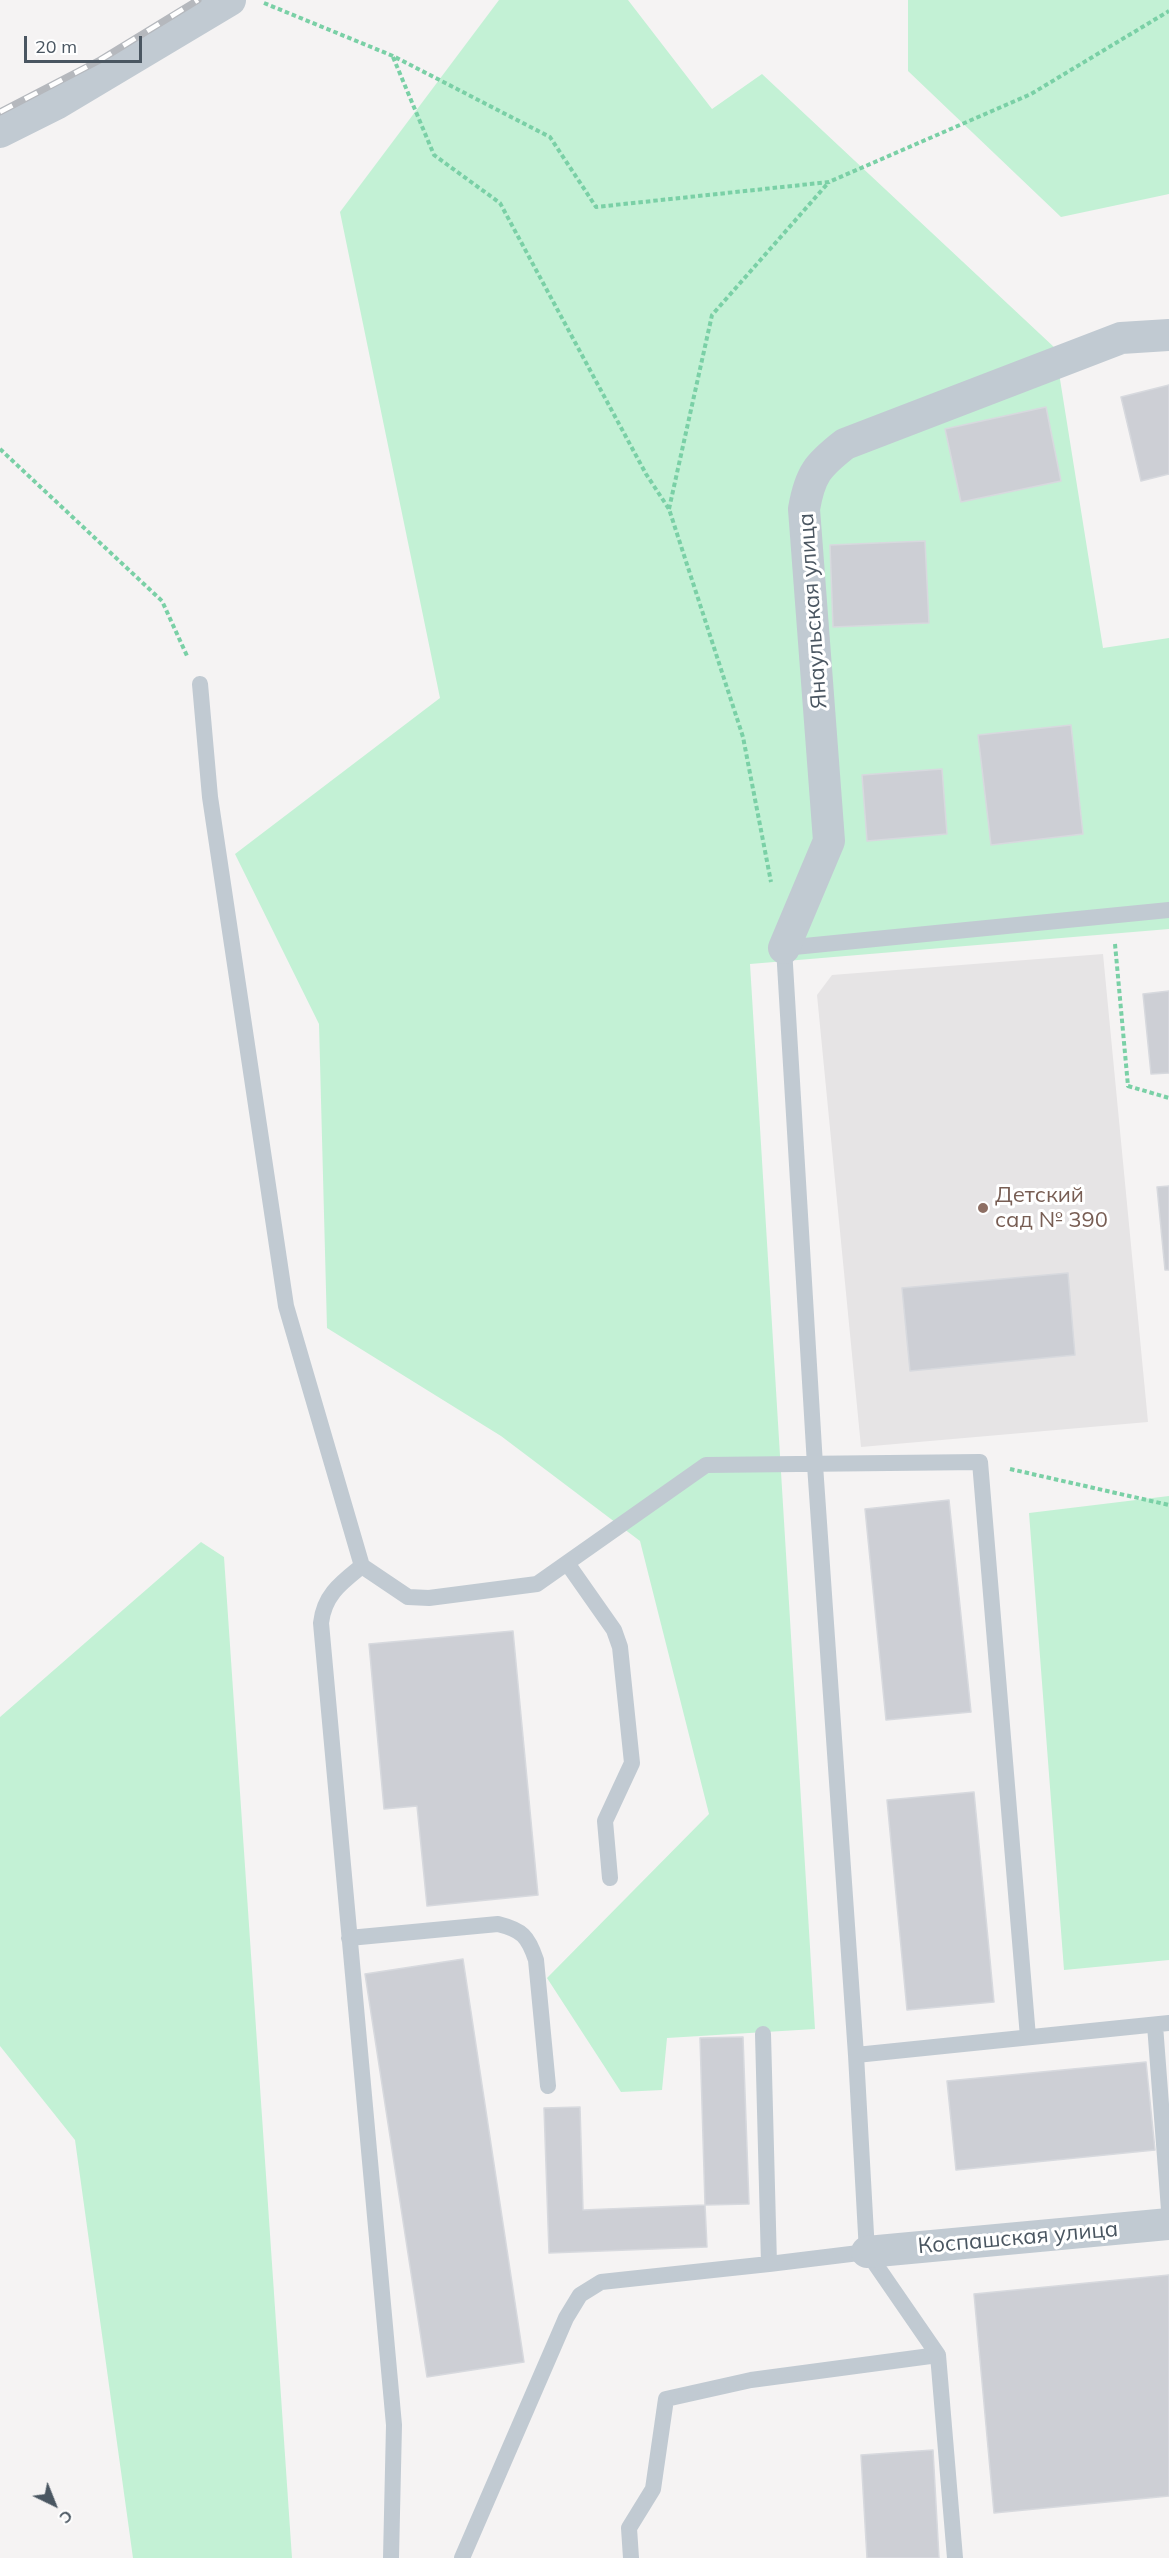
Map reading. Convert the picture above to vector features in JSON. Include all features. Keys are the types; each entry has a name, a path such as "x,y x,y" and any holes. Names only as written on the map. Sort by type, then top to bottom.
{"street":[{"path":"0,132 56,104 230,0"},
{"name":"Янаульская улица","path":"784,948 829,841 804,508 808,487 822,462 845,444 1121,338 1169,335"},
{"name":"Коспашская улица","path":"867,2252 1169,2224"}],"lane":[{"path":"200,684 210,797 286,1306 362,1566 408,1597 429,1598 537,1584 706,1465 980,1462 1028,2037"},
{"path":"955,2558 938,2355 867,2252 856,2055 815,1465 784,948 1169,910"},
{"path":"567,1563 614,1630 623,1666 632,1763 605,1821 610,1878"},
{"path":"362,1566 328,1597 322,1610 321,1623 394,2425 391,2558"},
{"path":"349,1938 498,1924 515,1929 530,1942 536,1960 548,2086"},
{"path":"856,2055 1162,2024 1169,2210"},
{"path":"763,2034 769,2264"},
{"path":"462,2558 566,2318 580,2295 601,2282 867,2252"},
{"path":"631,2558 629,2528 653,2489 666,2399 751,2380 938,2355"}],"path":[{"path":"258,0 393,56 550,137 596,207 829,182 1031,94 1169,11"},
{"path":"393,56 434,155 500,203 646,474 669,509 744,737 772,890"},
{"path":"669,509 712,315 829,182"},
{"path":"0,449 162,601 200,684"},
{"path":"1113,916 1128,1086 1169,1098"},
{"path":"980,1462 1169,1504"}],"shaded area":[{"name":"Детский сад № 390","path":"1103,954 1148,1422 861,1447 817,995 832,975"}],"green space":[{"path":"499,0 628,0 712,109 762,74 1055,348 1103,648 1169,638 1169,929 750,964 815,2029 667,2038 662,2090 621,2092 547,1978 709,1814 640,1541 501,1436 327,1328 319,1024 235,854 440,698 340,212"},
{"path":"908,0 1169,0 1169,194 1061,217 908,71"},
{"path":"1169,1496 1169,1960 1064,1970 1029,1513"},
{"path":"201,1542 224,1557 292,2558 133,2558 75,2140 0,2046 0,1717"}],"building":[{"path":"1169,385 1169,474 1141,481 1121,397"},
{"path":"1046,407 1061,481 961,502 945,429"},
{"path":"925,541 929,623 833,627 830,545"},
{"path":"1071,725 1083,834 991,845 978,735"},
{"path":"942,769 947,834 867,841 862,775"},
{"path":"1169,991 1169,1073 1151,1074 1143,994"},
{"path":"1169,1186 1169,1270 1165,1270 1157,1187"},
{"path":"1068,1273 1075,1355 910,1371 902,1288"},
{"path":"949,1500 971,1712 886,1720 865,1509"},
{"path":"513,1631 538,1895 427,1906 417,1806 384,1809 369,1644"},
{"path":"974,1792 994,2002 907,2010 887,1800"},
{"path":"463,1959 524,2362 427,2377 365,1974"},
{"path":"743,2037 749,2204 705,2205 700,2038"},
{"path":"1146,2062 1155,2150 956,2170 947,2081"},
{"path":"580,2107 583,2210 705,2205 707,2247 549,2253 544,2108"},
{"path":"1169,2275 1169,2496 994,2513 974,2294"},
{"path":"933,2450 939,2558 867,2558 861,2455"}],"railway":[{"path":"0,112 100,60 198,0"}],"place":[{"name":"Детский сад № 390","path":"983,1208"}]}
